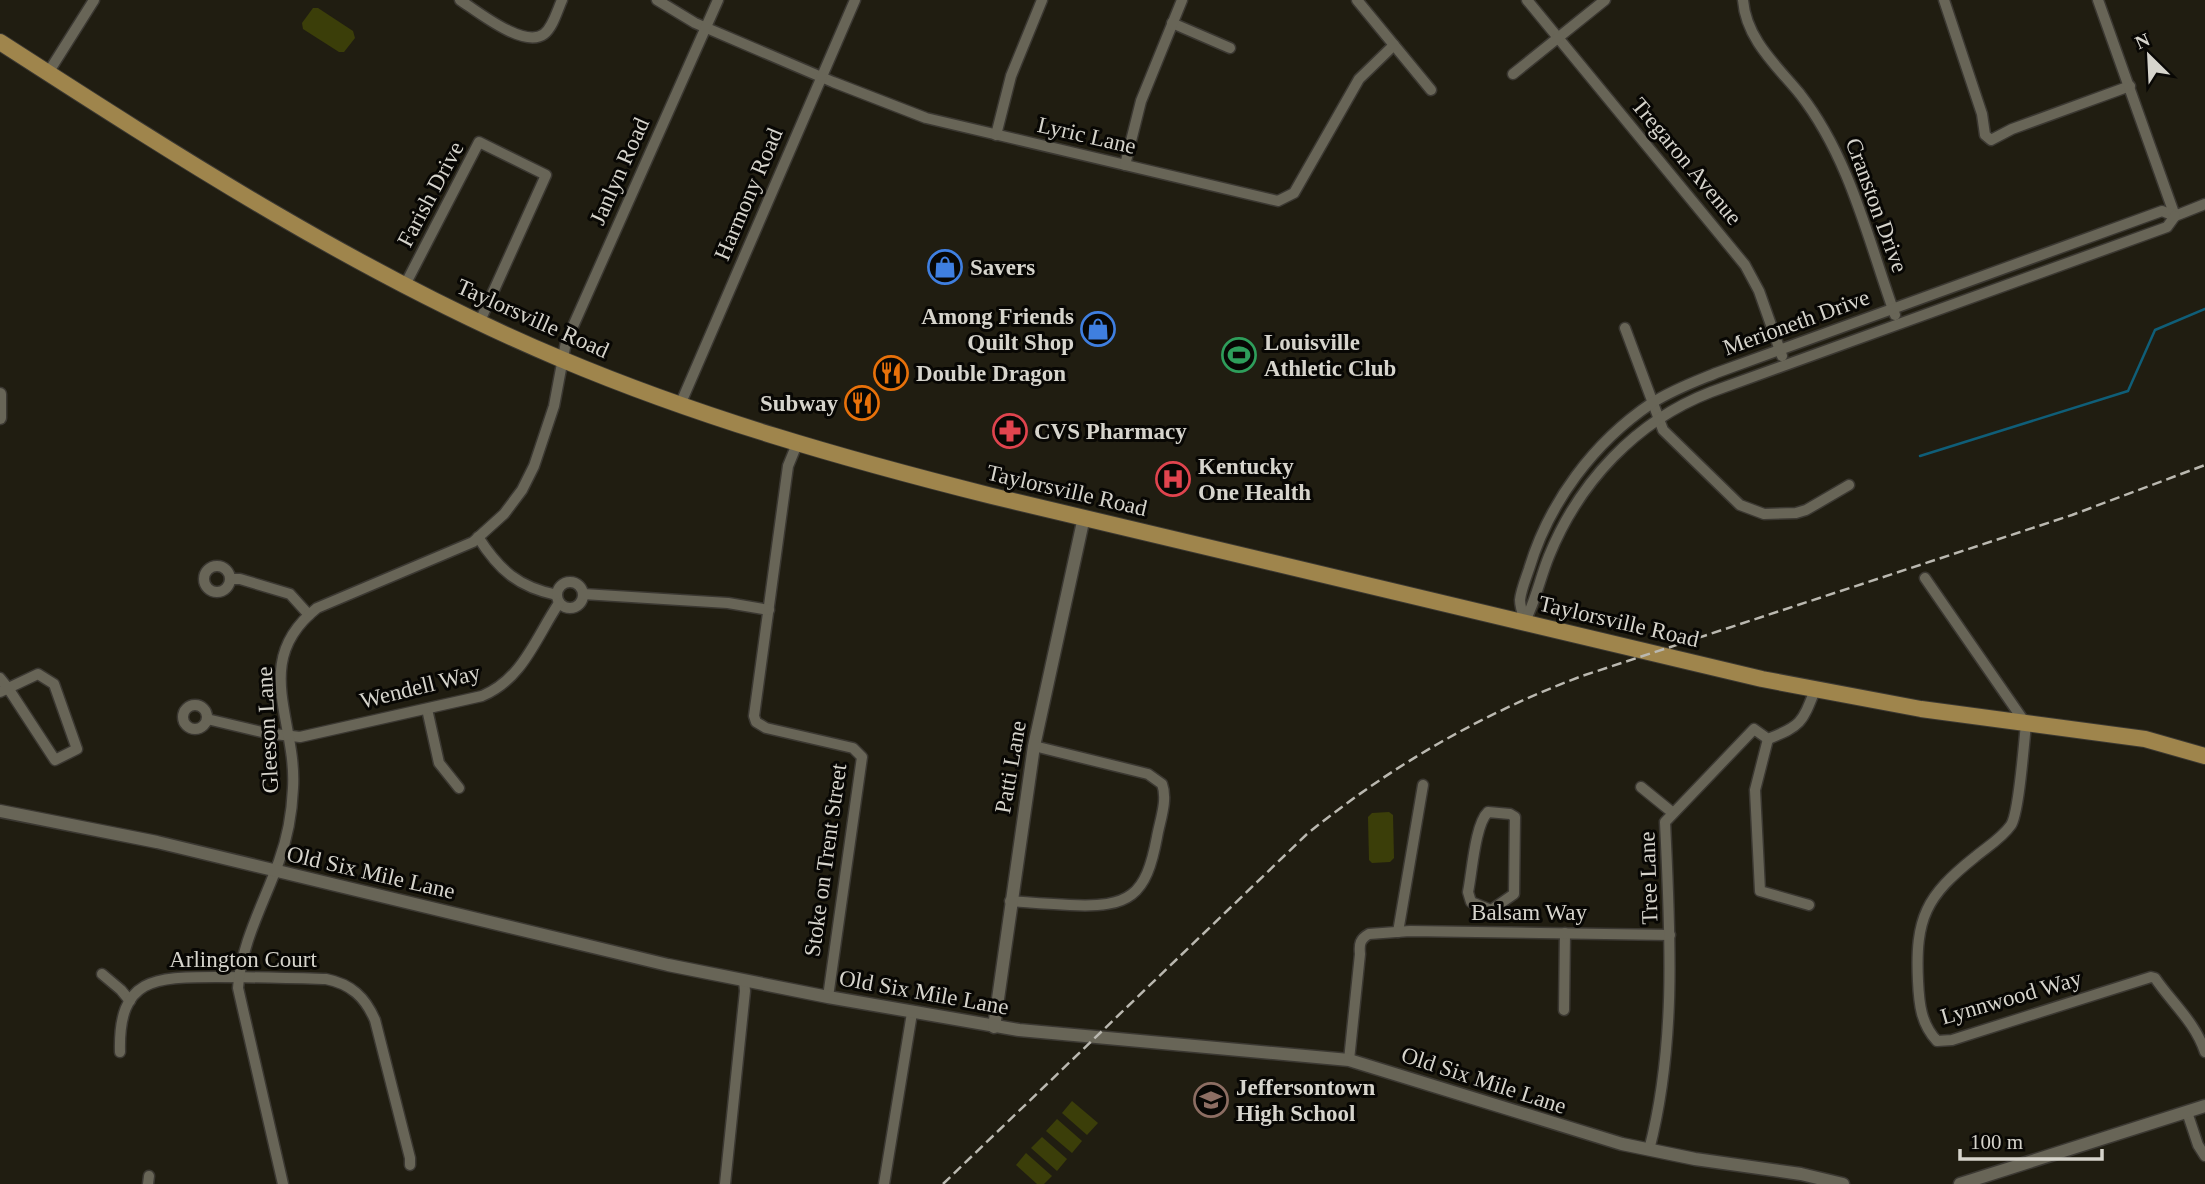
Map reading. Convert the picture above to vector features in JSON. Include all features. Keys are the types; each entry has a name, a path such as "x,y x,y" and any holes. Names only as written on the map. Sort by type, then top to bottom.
{"main road":[{"name":"Taylorsville Road","path":"0,42 298,227 405,285 563,360 680,405 797,444 900,473 1762,679 1921,709 2145,739 2205,756"}],"street":[{"path":"48,73 94,0"},
{"path":"460,0 513,33 527,38 539,37 548,29 562,0"},
{"name":"Lyric Lane","path":"657,0 705,27 926,118 1272,200 1285,199 1298,188 1359,79 1394,45"},
{"name":"Janlyn Road","path":"563,360 566,342 718,0"},
{"name":"Harmony Road","path":"680,405 855,0"},
{"path":"996,135 1011,76 1042,0"},
{"path":"1125,165 1141,101 1182,0"},
{"path":"1357,0 1431,90"},
{"name":"Tregaron Avenue","path":"1527,0 1745,265 1759,291 1785,366"},
{"path":"1513,74 1605,0"},
{"name":"Cranston Drive","path":"1743,0 1746,18 1757,42 1802,96 1833,143 1898,324"},
{"path":"1944,0 1982,114 1985,135 1991,140 2012,129 2130,86"},
{"path":"1525,621 1535,604 1548,558 1576,503 1615,454 1659,418 1686,402 2167,227 2175,216 2098,0"},
{"path":"1172,23 1230,48"},
{"name":"Farish Drive","path":"405,285 479,142 546,175 480,321"},
{"name":"Merioneth Drive","path":"1525,621 1520,601 1535,547 1552,514 1589,458 1632,417 1652,403 1676,389 2162,211 2175,216 2205,204"},
{"path":"1625,328 1663,430 1715,483 1741,505 1756,512 1773,515 1796,513 1849,485"},
{"name":"Gleeson Lane","path":"283,1184 242,1004 239,976 244,953 279,861 292,800 294,780 290,735 280,684 282,660 291,636 309,615 335,599 442,555 478,537 503,514 529,478 554,406 563,360"},
{"path":"0,394 0,418"},
{"path":"583,594 728,603 769,610 788,466 797,444"},
{"name":"Patti Lane","path":"994,1027 1034,747 1084,517"},
{"path":"478,537 497,564 513,578 558,598 566,607 574,607 581,602 583,594 580,586 568,582 560,586 558,598"},
{"path":"1924,578 2026,724"},
{"path":"230,579 240,579 290,594 309,615"},
{"name":"Wendell Way","path":"207,719 266,733 300,737 482,696 506,682 526,658 558,598"},
{"name":"Stoke on Trent Street","path":"769,610 755,710 756,722 766,727 853,748 862,757 828,997"},
{"path":"0,678 4,690 55,760 77,749 54,684 38,674 4,690"},
{"name":"Tree Lane","path":"1650,1150 1669,1017 1670,935 1665,822 1754,729 1768,738 1795,728 1805,715 1815,690"},
{"path":"426,709 439,763 459,788"},
{"name":"Lynnwood Way","path":"2026,724 2012,823 2001,836 1944,884 1929,904 1922,920 1917,943 1918,992 1921,1012 1928,1029 1937,1041 1952,1040 2151,977 2155,978 2188,1019 2199,1035 2205,1052"},
{"path":"1768,738 1755,790 1759,891 1809,905"},
{"path":"1010,901 1104,906 1129,896 1142,884 1152,862 1165,798 1161,784 1148,774 1034,747"},
{"path":"1349,1060 1360,942 1369,934 1393,932 1423,785"},
{"path":"1641,787 1673,813"},
{"name":"Old Six Mile Lane","path":"0,811 157,842 744,981 912,1013 994,1027 1349,1060 1596,1137 1650,1150 1801,1174 1843,1184"},
{"path":"1488,812 1497,812 1515,817 1514,894 1492,910 1471,902 1468,892 1483,817 1488,812"},
{"path":"1492,910 1492,933"},
{"name":"Balsam Way","path":"1393,932 1670,935"},
{"path":"1564,1010 1565,933"},
{"path":"102,974 130,1001 120,1021 120,1052"},
{"name":"Arlington Court","path":"130,1001 142,988 162,978 239,976 326,979 351,988 364,1000 375,1020 410,1165"},
{"path":"725,1184 744,981"},
{"path":"884,1184 912,1013"},
{"path":"1960,1184 2205,1106"},
{"path":"2187,1112 2198,1145 2205,1156"}],"shaded area":[{"path":"313,8 318,8 353,31 355,38 344,52 339,52 303,29 302,23"},
{"path":"1389,812 1393,815 1394,858 1390,862 1372,863 1369,860 1368,817 1372,813"},
{"path":"1072,1101 1098,1123 1087,1135 1062,1113"},
{"path":"1057,1119 1082,1141 1072,1153 1046,1131"},
{"path":"1042,1137 1067,1159 1057,1171 1031,1148"},
{"path":"1026,1153 1052,1176 1044,1184 1037,1184 1016,1165"}],"waterway":[{"path":"1920,456 2128,391 2155,330 2205,309"}],"railway":[{"path":"943,1184 1307,834 1371,786 1438,744 1508,707 1582,676 2072,515 2205,465"}],"place":[{"name":"Savers","path":"945,267"},
{"name":"Among Friends Quilt Shop","path":"1098,329"},
{"name":"Louisville Athletic Club","path":"1239,355"},
{"name":"Double Dragon","path":"891,373"},
{"name":"Subway","path":"862,403"},
{"name":"CVS Pharmacy","path":"1010,431"},
{"name":"Kentucky One Health","path":"1173,479"},
{"name":"Jeffersontown High School","path":"1211,1100"}]}
